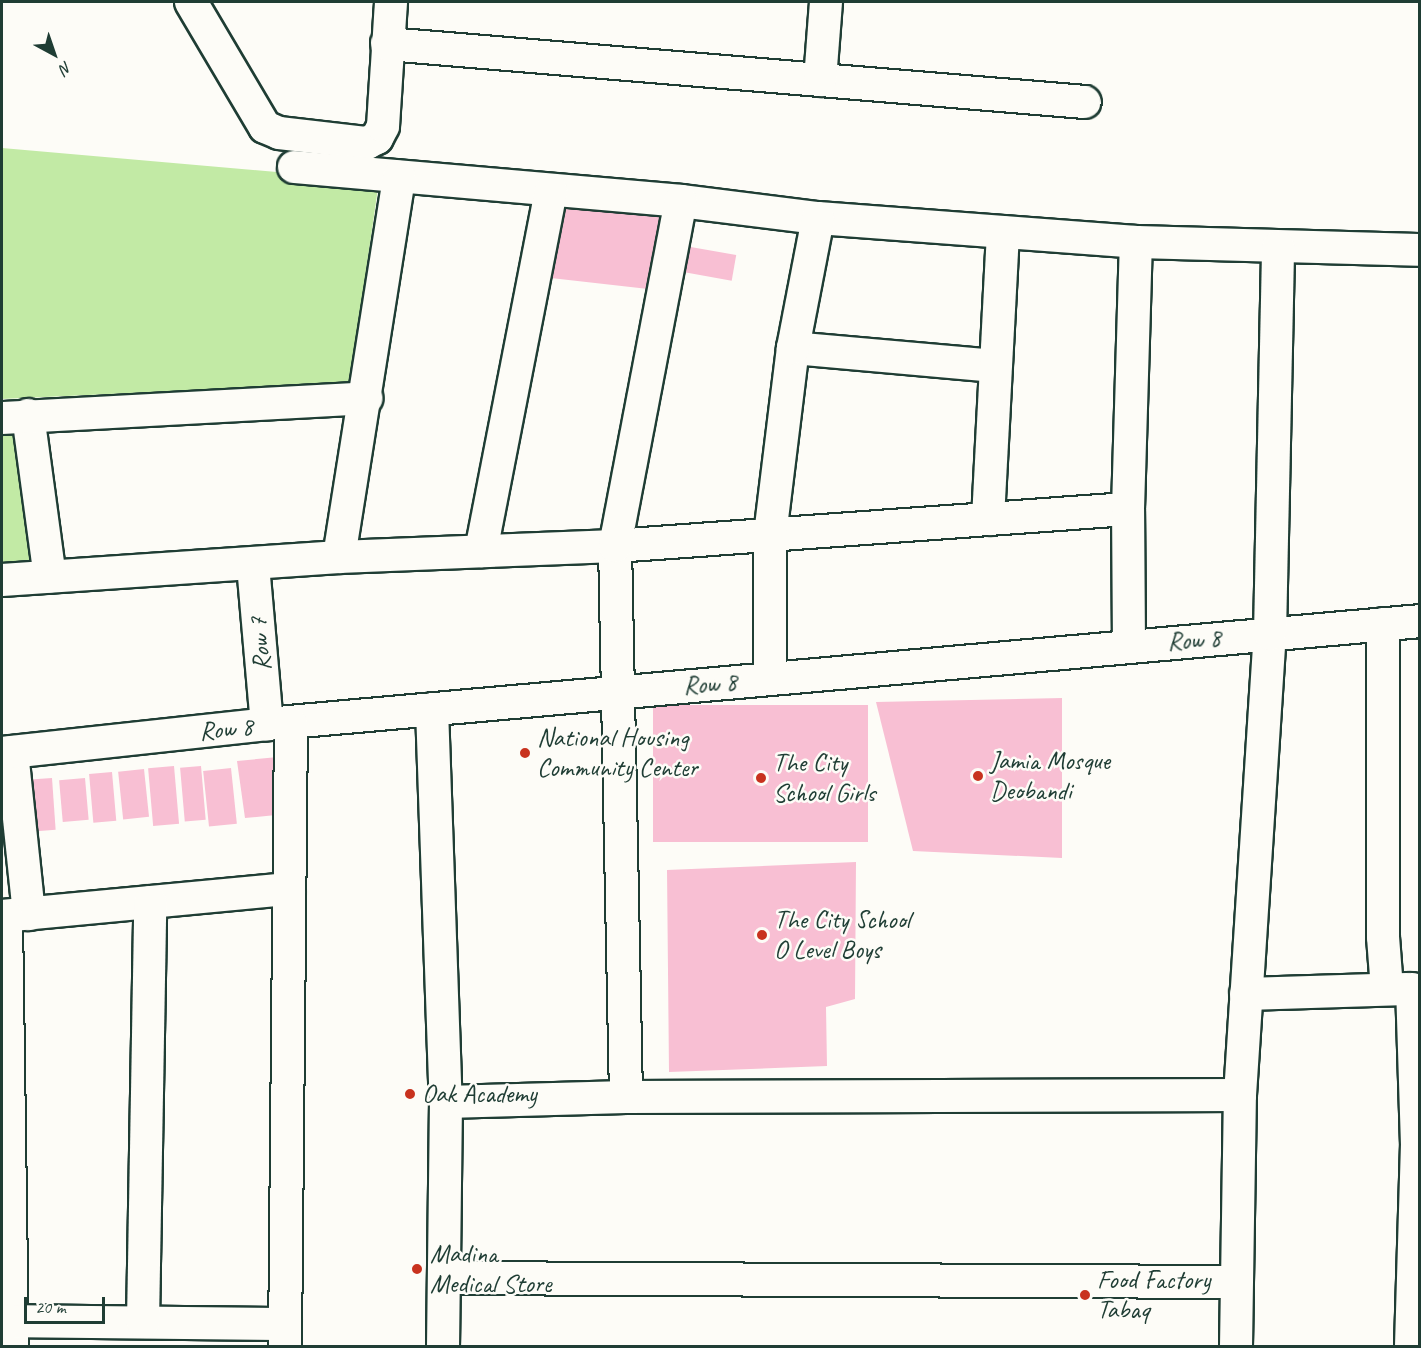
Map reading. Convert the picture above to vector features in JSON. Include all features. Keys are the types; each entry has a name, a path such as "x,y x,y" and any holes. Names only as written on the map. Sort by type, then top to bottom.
{"street":[{"path":"191,2 265,127 279,133 367,142 377,138 383,126 391,2"},
{"path":"820,80 826,2"},
{"path":"387,44 1085,102"},
{"path":"294,167 681,201 818,218 1137,242 1419,250"},
{"path":"339,557 366,399 399,177"},
{"path":"481,551 551,191"},
{"path":"626,1097 620,692 615,546 681,201"},
{"path":"770,679 770,535 793,348 818,218"},
{"path":"987,519 993,366 1003,232"},
{"path":"1129,646 1128,509 1137,242"},
{"path":"1236,1347 1240,1095 1270,634 1278,247"},
{"path":"793,348 993,366"},
{"path":"50,577 15,416 366,399"},
{"path":"2,580 253,565 339,557 615,546 1128,509"},
{"name":"Row 7","path":"253,565 279,724 289,889 285,1335"},
{"name":"Row 8","path":"7,753 432,709 1419,621"},
{"path":"1383,624 1383,937 1406,989 1418,1145 1415,1304 1411,1347"},
{"path":"432,709 446,1102 445,1278 442,1347"},
{"path":"7,753 12,915 5,1142 8,1330 142,1322 285,1335"},
{"path":"12,915 289,889"},
{"path":"142,1322 150,902"},
{"path":"1246,994 1406,989"},
{"path":"446,1102 626,1097 1240,1095"},
{"path":"445,1278 1236,1282"}],"green space":[{"path":"2,148 379,181 350,383 2,399"},
{"path":"20,425 38,568 2,570 2,427"}],"building":[{"path":"552,191 680,202 657,290 542,277"},
{"path":"685,246 736,255 732,281 680,272"},
{"name":"Jamia Mosque Deobandi","path":"1062,698 1062,858 913,851 876,702"},
{"name":"The City School Girls","path":"653,705 868,705 868,842 653,842"},
{"path":"278,757 276,815 245,818 237,761"},
{"path":"174,766 179,824 153,826 148,768"},
{"path":"201,766 206,820 185,822 180,768"},
{"path":"231,768 237,824 209,827 203,771"},
{"path":"144,769 149,817 123,819 118,772"},
{"path":"112,772 116,821 93,823 89,774"},
{"path":"52,778 56,830 27,832 23,780"},
{"path":"85,778 89,820 63,822 59,780"},
{"name":"The City School O Level Boys","path":"856,862 855,999 826,1007 827,1066 669,1072 667,870"}],"place":[{"name":"National Housing Community Center","path":"525,753"},
{"name":"Jamia Mosque Deobandi","path":"978,776"},
{"name":"The City School Girls","path":"761,778"},
{"name":"The City School O Level Boys","path":"762,935"},
{"name":"Oak Academy","path":"410,1094"},
{"name":"Madina Medical Store","path":"417,1269"},
{"name":"Food Factory Tabaq","path":"1085,1295"}]}
